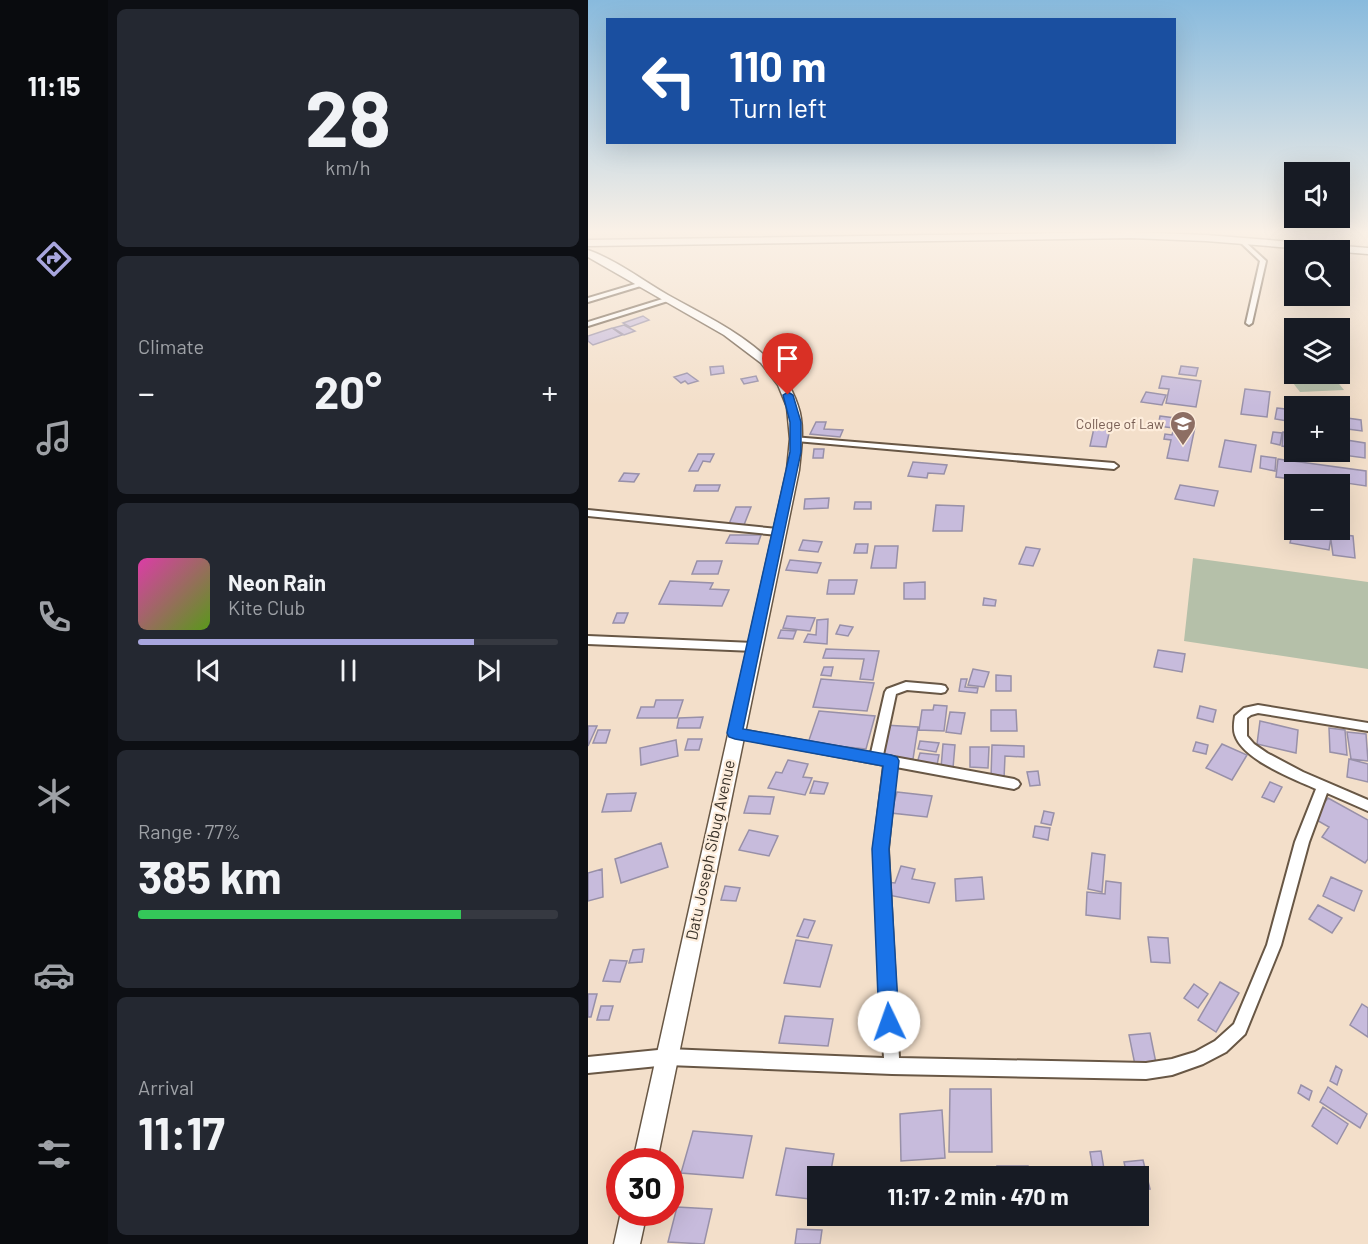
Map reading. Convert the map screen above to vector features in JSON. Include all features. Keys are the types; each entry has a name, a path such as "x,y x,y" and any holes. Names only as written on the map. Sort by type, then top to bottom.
{"main road":[{"name":"Datu Joseph Sibug Avenue","path":"648,1148 793,470 796,440 794,415 788,395 765,361 741,342 651,289"},
{"path":"627,1244 631,1226"}],"street":[{"path":"588,300 625,289"},
{"path":"1249,323 1257,289"},
{"path":"588,324 669,299"},
{"path":"796,440 1114,466"},
{"path":"588,513 778,532"},
{"path":"588,640 754,646"},
{"path":"876,758 891,692 906,686 941,689"},
{"path":"1368,727 1270,710 1248,711 1241,716 1239,728 1241,738 1256,753 1368,806"},
{"path":"735,733 1014,784"},
{"path":"891,761 881,849 891,1066"},
{"path":"588,1065 668,1057 891,1066 1146,1071 1187,1063 1220,1048 1240,1029 1274,945 1302,842 1324,785"}],"green space":[{"path":"1294,384 1339,384 1344,390 1300,392"},
{"path":"1193,558 1368,582 1368,669 1184,641"}],"building":[{"path":"643,316 649,320 630,327 623,323"},
{"path":"624,325 635,331 624,335 613,328"},
{"path":"612,328 622,335 593,345 588,341 588,336"},
{"path":"723,366 724,373 711,375 710,367"},
{"path":"1181,366 1198,368 1196,376 1179,374"},
{"path":"687,373 698,381 688,384 685,381 681,383 674,377"},
{"path":"756,376 758,381 744,384 741,379"},
{"path":"1162,376 1201,381 1196,407 1166,403 1169,389 1159,388"},
{"path":"1245,389 1270,392 1267,417 1241,414"},
{"path":"1146,392 1166,395 1162,405 1141,402"},
{"path":"1277,408 1284,409 1284,420 1275,419"},
{"path":"1160,416 1175,418 1173,428 1158,426"},
{"path":"1350,418 1361,420 1362,431 1350,429"},
{"path":"816,422 826,422 824,429 843,430 840,437 810,434"},
{"path":"1175,424 1195,427 1188,461 1167,458 1171,440 1164,439 1165,434 1172,435"},
{"path":"1094,428 1110,429 1106,447 1090,446"},
{"path":"1273,432 1282,433 1280,445 1271,443"},
{"path":"1225,440 1256,445 1251,472 1219,467"},
{"path":"1350,441 1365,443 1365,458 1350,456"},
{"path":"814,449 824,449 823,458 813,458"},
{"path":"698,454 714,454 710,462 703,461 698,471 689,471"},
{"path":"1261,456 1276,458 1275,471 1260,468"},
{"path":"1278,459 1284,460 1284,462 1366,471 1366,486 1350,484 1350,474 1284,474 1284,478 1276,477"},
{"path":"913,462 947,465 944,474 928,473 927,478 908,476"},
{"path":"624,473 639,474 634,482 619,481"},
{"path":"696,485 720,485 718,491 694,491"},
{"path":"1180,485 1218,491 1214,506 1175,499"},
{"path":"829,498 828,508 804,509 805,499"},
{"path":"855,502 871,502 871,509 854,509"},
{"path":"936,505 964,506 962,531 933,531"},
{"path":"736,507 751,507 744,525 729,524"},
{"path":"730,535 761,535 758,544 726,543"},
{"path":"1350,536 1353,536 1355,558 1333,555 1331,540 1350,540"},
{"path":"803,540 822,542 818,552 799,550"},
{"path":"1291,540 1331,540 1329,550 1290,543"},
{"path":"856,544 868,544 867,553 854,553"},
{"path":"875,546 898,546 896,568 871,568"},
{"path":"1026,547 1040,549 1033,566 1019,564"},
{"path":"790,560 821,563 817,573 786,570"},
{"path":"697,561 722,561 718,574 692,574"},
{"path":"829,580 857,580 854,594 827,594"},
{"path":"670,581 713,583 710,589 729,590 722,606 659,604"},
{"path":"925,582 925,599 904,599 904,583"},
{"path":"984,598 996,600 995,606 983,605"},
{"path":"617,613 628,613 624,623 613,623"},
{"path":"787,616 815,618 810,631 783,628"},
{"path":"828,619 827,644 804,642 808,634 816,635 817,620"},
{"path":"840,625 853,627 848,636 836,634"},
{"path":"781,630 796,631 793,639 778,638"},
{"path":"826,649 879,651 873,680 860,679 864,659 823,658"},
{"path":"1158,650 1185,654 1182,672 1154,667"},
{"path":"824,667 833,667 831,676 821,675"},
{"path":"973,669 989,672 984,687 968,685"},
{"path":"996,675 1011,676 1011,691 996,691"},
{"path":"821,679 874,683 867,711 813,707"},
{"path":"961,679 967,679 965,687 978,688 977,693 959,691"},
{"path":"656,700 683,700 677,718 637,718 641,707 654,707"},
{"path":"934,705 947,706 944,731 919,730 922,710 933,710"},
{"path":"1200,706 1216,710 1213,722 1197,718"},
{"path":"991,710 1016,710 1017,731 991,731"},
{"path":"819,711 875,716 866,749 808,743"},
{"path":"950,712 965,713 961,734 946,732"},
{"path":"703,717 700,728 677,728 679,718"},
{"path":"1260,721 1298,730 1296,753 1257,744"},
{"path":"884,725 918,727 913,759 878,757"},
{"path":"588,726 597,726 588,746"},
{"path":"1329,728 1345,730 1347,755 1330,752"},
{"path":"598,730 610,730 606,743 593,743"},
{"path":"1347,732 1366,734 1368,761 1351,759"},
{"path":"688,739 702,739 699,750 685,750"},
{"path":"676,740 678,756 641,765 640,748"},
{"path":"920,741 939,743 936,752 918,749"},
{"path":"1196,742 1208,745 1206,754 1193,751"},
{"path":"943,744 955,745 953,768 941,768"},
{"path":"1222,744 1247,755 1232,780 1206,768"},
{"path":"992,745 1024,746 1024,757 1005,756 1004,779 991,778"},
{"path":"970,747 989,747 988,768 970,767"},
{"path":"920,753 939,755 937,765 917,763"},
{"path":"1349,759 1368,764 1368,782 1347,777"},
{"path":"788,760 808,764 803,777 812,778 805,795 768,788 776,772 782,773"},
{"path":"1038,771 1040,785 1030,786 1027,772"},
{"path":"814,781 828,783 824,794 810,793"},
{"path":"1270,782 1282,787 1274,802 1262,797"},
{"path":"897,792 932,796 927,817 891,813"},
{"path":"636,793 631,811 602,812 607,794"},
{"path":"749,796 774,797 770,814 744,813"},
{"path":"1328,798 1368,820 1368,859 1365,863 1322,837 1329,827 1313,818"},
{"path":"1044,811 1054,813 1051,825 1041,823"},
{"path":"1035,826 1050,828 1048,840 1033,837"},
{"path":"749,830 778,836 769,856 739,850"},
{"path":"661,843 668,867 621,883 615,859"},
{"path":"1092,853 1105,855 1102,892 1088,889"},
{"path":"901,866 915,869 912,879 935,883 929,903 883,894 887,882 895,883"},
{"path":"602,869 603,897 588,901 588,873"},
{"path":"982,877 984,899 956,901 955,879"},
{"path":"1331,877 1362,891 1354,911 1323,896"},
{"path":"1106,881 1121,883 1120,919 1086,915 1087,892 1105,894"},
{"path":"725,886 740,888 736,901 721,900"},
{"path":"1318,905 1342,918 1332,933 1309,919"},
{"path":"804,919 815,921 808,938 797,936"},
{"path":"1148,937 1168,938 1170,963 1151,962"},
{"path":"796,940 832,945 820,987 784,983"},
{"path":"644,949 642,962 629,963 633,950"},
{"path":"610,960 627,961 620,982 603,981"},
{"path":"1220,982 1239,993 1216,1032 1198,1020"},
{"path":"1194,984 1208,994 1198,1008 1184,998"},
{"path":"588,994 597,994 591,1017 588,1017"},
{"path":"1362,1004 1368,1008 1368,1037 1350,1025"},
{"path":"601,1006 613,1006 609,1020 597,1020"},
{"path":"785,1016 833,1019 828,1046 779,1043"},
{"path":"1150,1033 1156,1063 1135,1065 1129,1035"},
{"path":"1336,1066 1342,1070 1337,1085 1330,1081"},
{"path":"1301,1085 1312,1091 1309,1100 1298,1093"},
{"path":"1328,1087 1367,1114 1360,1128 1320,1102"},
{"path":"950,1089 991,1089 992,1152 949,1152"},
{"path":"1323,1107 1348,1124 1337,1144 1312,1126"},
{"path":"942,1110 945,1158 901,1161 900,1114"},
{"path":"693,1131 752,1136 743,1178 684,1173 684,1162"},
{"path":"786,1148 834,1154 832,1166 807,1166 807,1199 776,1195"},
{"path":"1101,1151 1104,1166 1092,1166 1090,1152"},
{"path":"1143,1160 1144,1166 1125,1166 1124,1162"},
{"path":"684,1207 712,1209 704,1244 668,1242 672,1226 684,1226"},
{"path":"797,1229 822,1230 820,1244 795,1244"}],"place":[{"name":"College of Law","path":"1183,447"}],"route":[{"path":"788,395 796,422 795,452 735,733 891,761 881,849 889,1022"}]}
